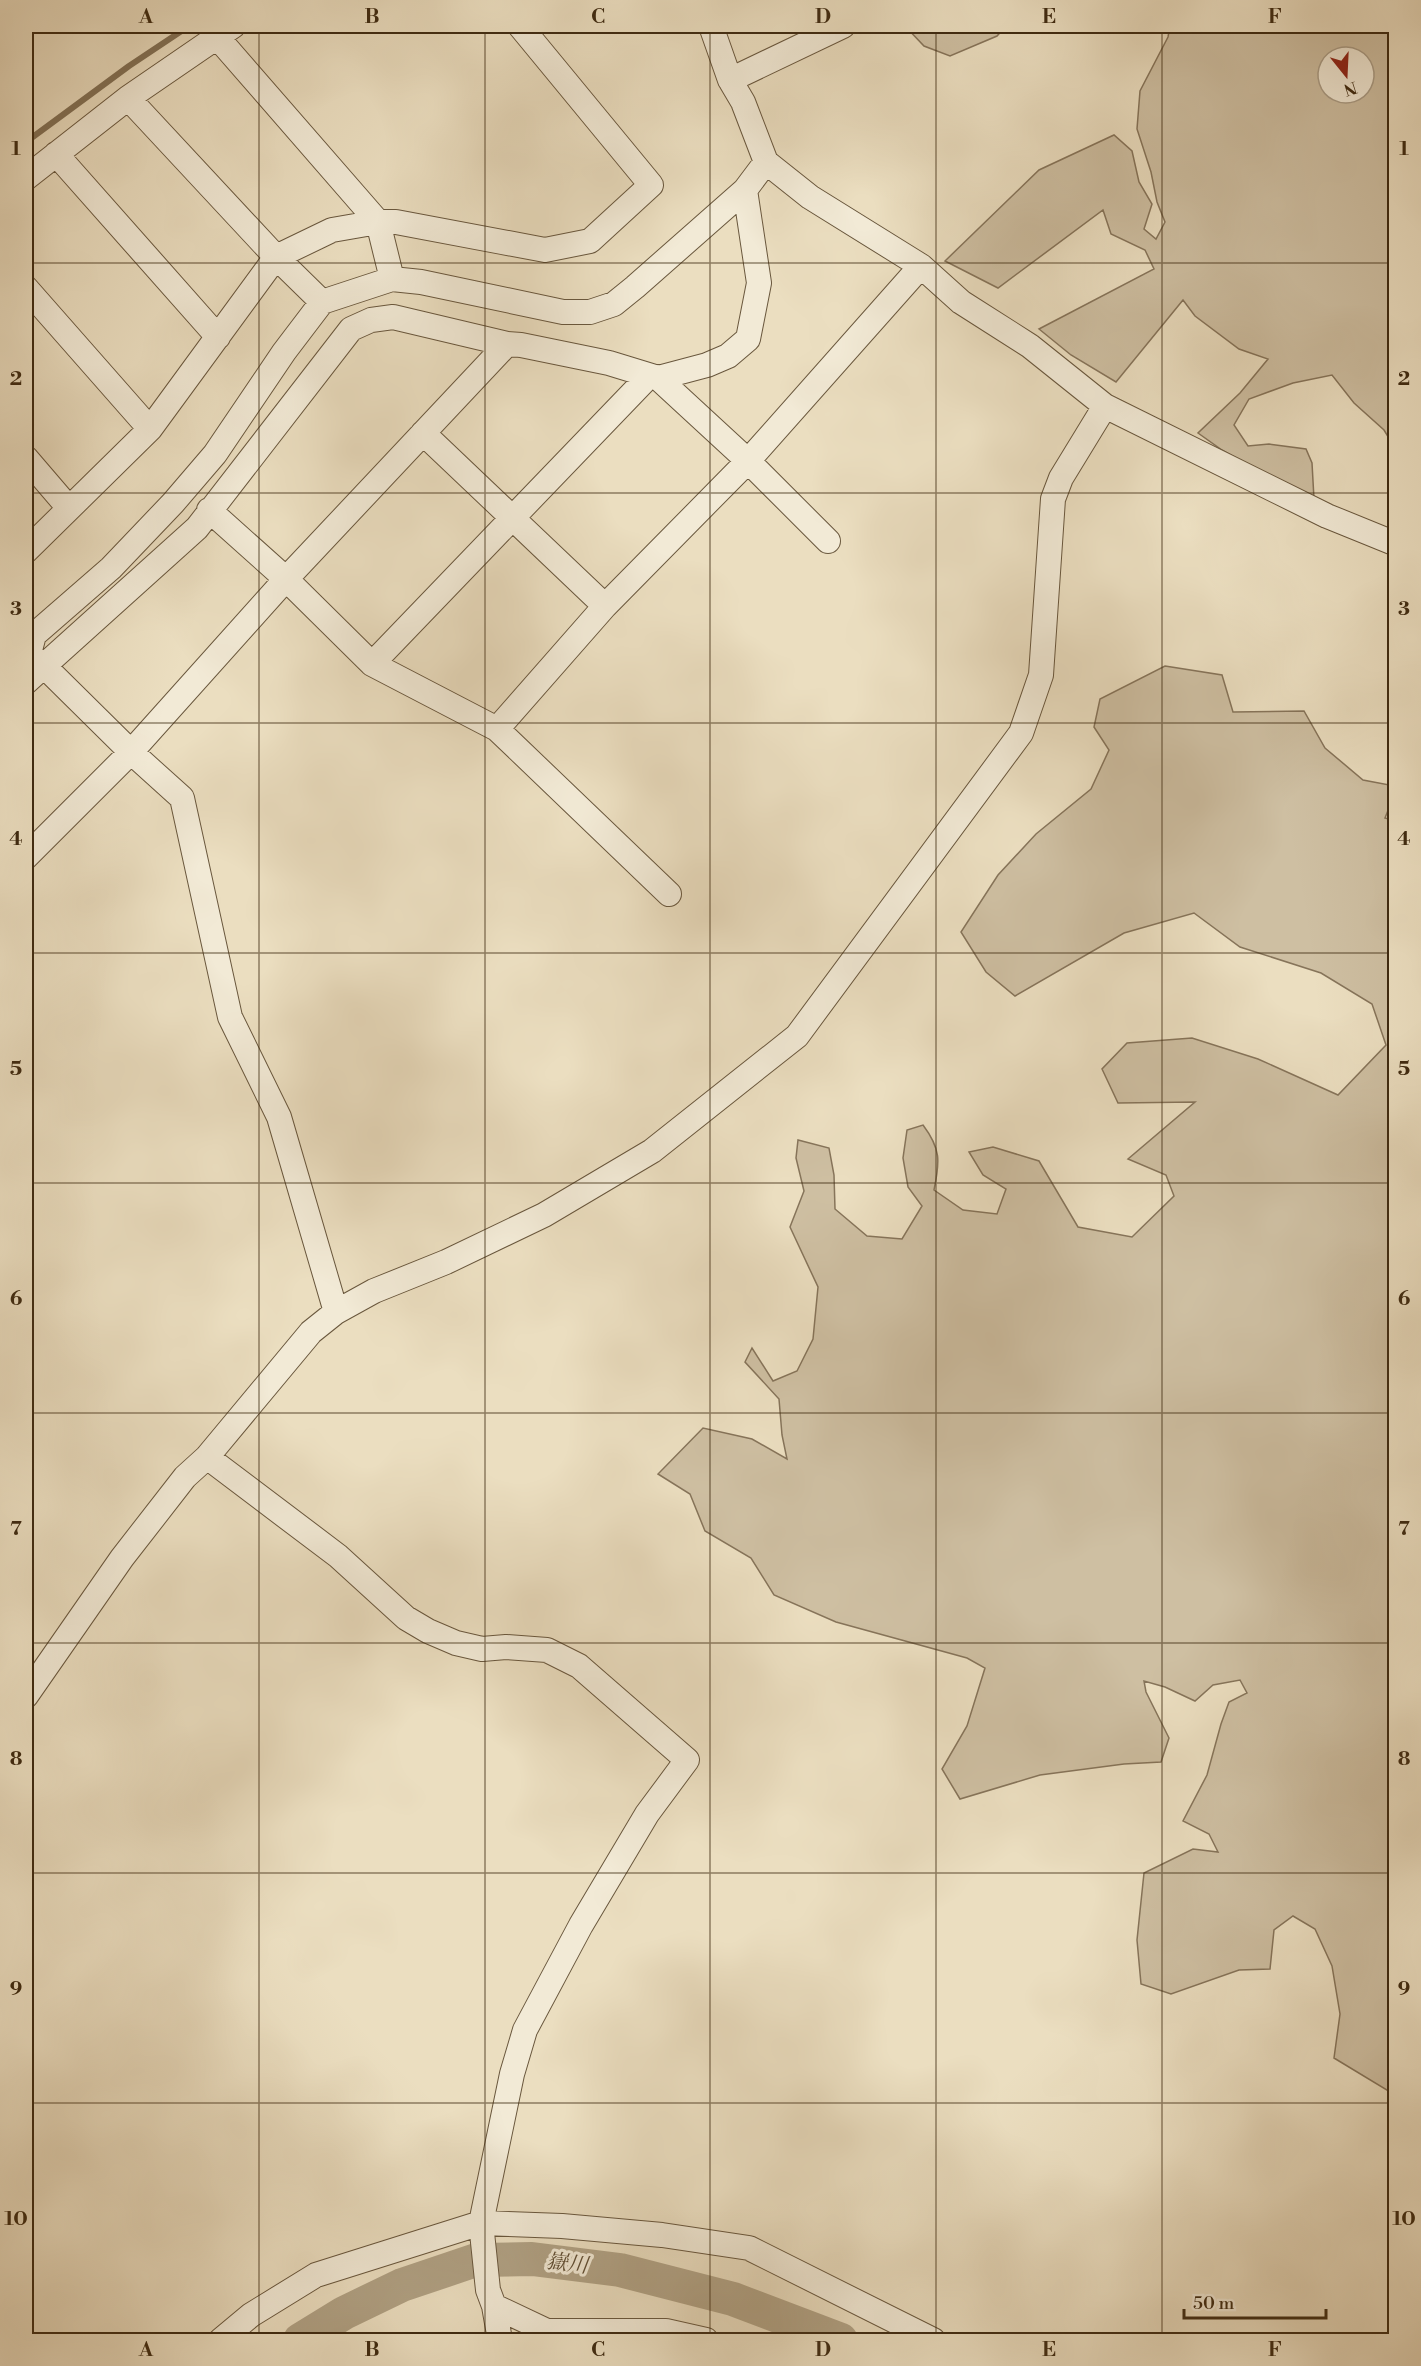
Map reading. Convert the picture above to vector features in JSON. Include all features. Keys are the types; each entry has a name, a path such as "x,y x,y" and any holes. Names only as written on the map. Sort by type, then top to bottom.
{"street":[{"path":"26,551 68,507 150,429 276,257 332,230 378,222 396,222 545,250 590,241 651,185 519,26"},
{"path":"711,26 730,80 743,102 766,162 810,197 921,266 961,302 1030,346 1105,406 1328,516 1395,544"},
{"path":"730,80 843,26"},
{"path":"26,178 128,98 176,63 225,32 378,222 392,279"},
{"path":"128,98 276,257 322,302"},
{"path":"56,154 218,337"},
{"path":"26,682 31,647 111,568 215,454 284,352 322,302 392,279 421,282 563,312 590,312 614,304 635,287 746,190 766,162"},
{"path":"372,664 653,377 707,365 728,356 748,339 759,283 746,190"},
{"path":"497,729 605,606 748,461 921,266"},
{"path":"26,288 150,429"},
{"path":"31,647 105,612 197,528 351,329 371,320 393,317 507,344 609,363 653,377 748,461 828,541"},
{"path":"26,857 130,752 286,579 507,344"},
{"path":"26,1696 122,1558 185,1477 207,1457 311,1332 336,1312 374,1291 446,1262 544,1215 652,1151 798,1036 1021,733 1041,675 1053,499 1061,478 1105,406"},
{"path":"423,433 605,606"},
{"path":"26,458 68,507"},
{"path":"209,510 286,579 372,664 497,729 669,894"},
{"path":"31,647 130,752 182,798 230,1017 279,1117 336,1312"},
{"path":"207,1457 338,1556 406,1618 420,1627 456,1643 482,1649 506,1647 547,1650 579,1666 687,1760 647,1814 587,1915 525,2030 512,2074 482,2231 491,2298 500,2340"},
{"path":"221,2340 250,2315 316,2275 482,2231 562,2226 651,2234 749,2248 933,2340"},
{"path":"491,2298 546,2331 666,2331 706,2340"}],"shaded area":[{"path":"905,26 1006,26 997,36 950,56 924,46"},
{"path":"1170,26 1395,26 1395,448 1384,430 1354,403 1332,375 1293,383 1249,399 1234,425 1248,446 1269,444 1306,449 1312,463 1314,499 1303,497 1222,450 1198,433 1240,393 1268,359 1239,349 1195,316 1183,300 1116,382 1071,355 1039,329 1154,269 1145,250 1111,234 1103,210 998,288 945,261 1039,170 1114,135 1132,151 1139,182 1152,204 1144,229 1156,239 1165,222 1157,202 1151,172 1137,129 1140,91 1168,37"},
{"path":"1165,666 1222,675 1233,712 1304,711 1325,748 1363,780 1395,786 1395,793 1385,818 1396,821 1395,2095 1334,2058 1340,2014 1332,1966 1315,1929 1293,1916 1274,1930 1270,1969 1239,1970 1171,1994 1141,1984 1137,1940 1144,1873 1193,1849 1218,1852 1209,1834 1183,1821 1207,1775 1229,1702 1247,1693 1240,1680 1213,1685 1195,1701 1165,1687 1144,1681 1146,1692 1169,1738 1161,1762 1124,1764 1040,1775 960,1799 942,1769 967,1726 985,1668 967,1658 836,1622 774,1595 751,1558 705,1531 690,1494 658,1474 703,1428 752,1439 787,1459 779,1399 745,1362 752,1348 773,1381 797,1371 813,1339 818,1287 790,1227 804,1191 796,1158 798,1140 829,1148 834,1175 835,1209 867,1236 902,1239 922,1206 908,1187 903,1158 907,1130 923,1125 933,1141 938,1156 934,1190 963,1210 997,1214 1006,1189 983,1175 969,1152 993,1147 1039,1161 1078,1227 1132,1237 1174,1196 1166,1175 1128,1159 1195,1102 1118,1103 1102,1069 1127,1043 1192,1038 1258,1059 1338,1095 1386,1045 1372,1004 1321,973 1240,947 1194,913 1124,933 1015,996 986,972 961,932 998,875 1036,834 1091,789 1109,750 1094,727 1100,699"}],"waterway":[{"path":"26,142 129,66 189,26"},
{"name":"嶽川","path":"300,2340 344,2313 402,2285 476,2260 532,2259 620,2270 733,2299 841,2340"}]}
